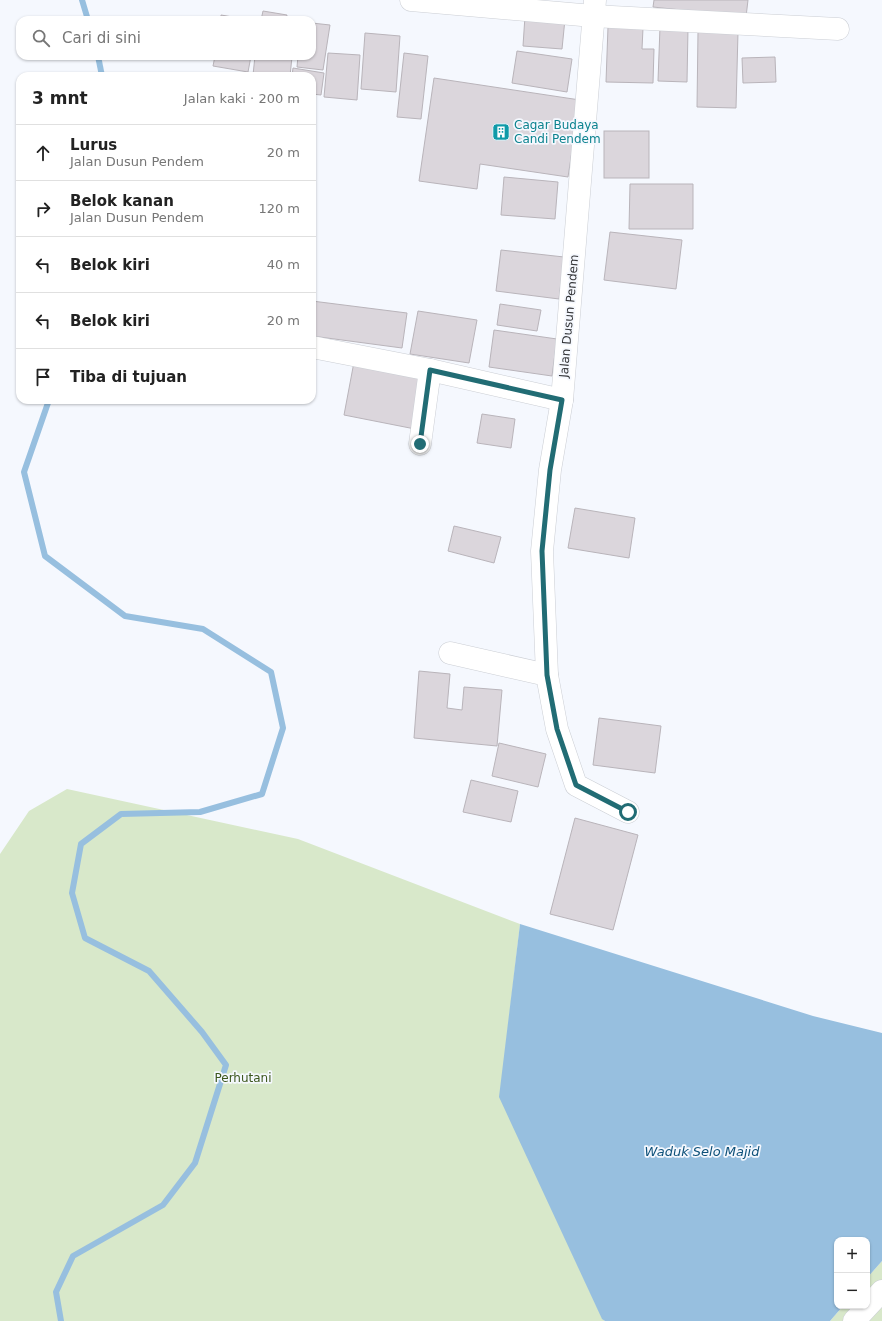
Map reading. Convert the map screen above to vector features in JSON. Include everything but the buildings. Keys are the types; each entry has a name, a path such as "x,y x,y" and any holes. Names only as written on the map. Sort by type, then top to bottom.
{"street":[{"path":"411,0 594,8 838,29"},
{"name":"Jalan Dusun Pendem","path":"594,8 562,400 550,470 542,551 547,675 557,729 576,785 628,812"},
{"path":"316,348 430,370 562,400"},
{"path":"420,444 430,370"},
{"path":"450,653 547,675"},
{"path":"854,1321 882,1291"}],"green space":[{"name":"Perhutani","path":"67,789 298,839 520,924 500,1097 602,1318 605,1321 0,1321 0,854 29,811"},
{"path":"882,1261 882,1321 830,1321 840,1309 870,1309 870,1275"}],"water":[{"name":"Waduk Selo Majid","path":"520,924 813,1016 882,1033 882,1261 870,1275 870,1237 834,1237 834,1309 840,1309 830,1321 605,1321 602,1319 499,1097"}],"waterway":[{"path":"82,0 87,16"},
{"path":"99,60 101,72"},
{"path":"48,404 24,472 45,556 125,616 203,629 271,672 283,728 262,794 200,812 121,814 81,844 72,893 85,938 149,971 202,1032 226,1065 195,1163 163,1205 73,1256 56,1292 61,1321"}],"place":[{"name":"Cagar Budaya Candi Pendem","path":"501,132"}],"route":[{"path":"420,444 430,370 562,400 550,470 542,551 547,675 557,729 576,785 628,812"}]}
